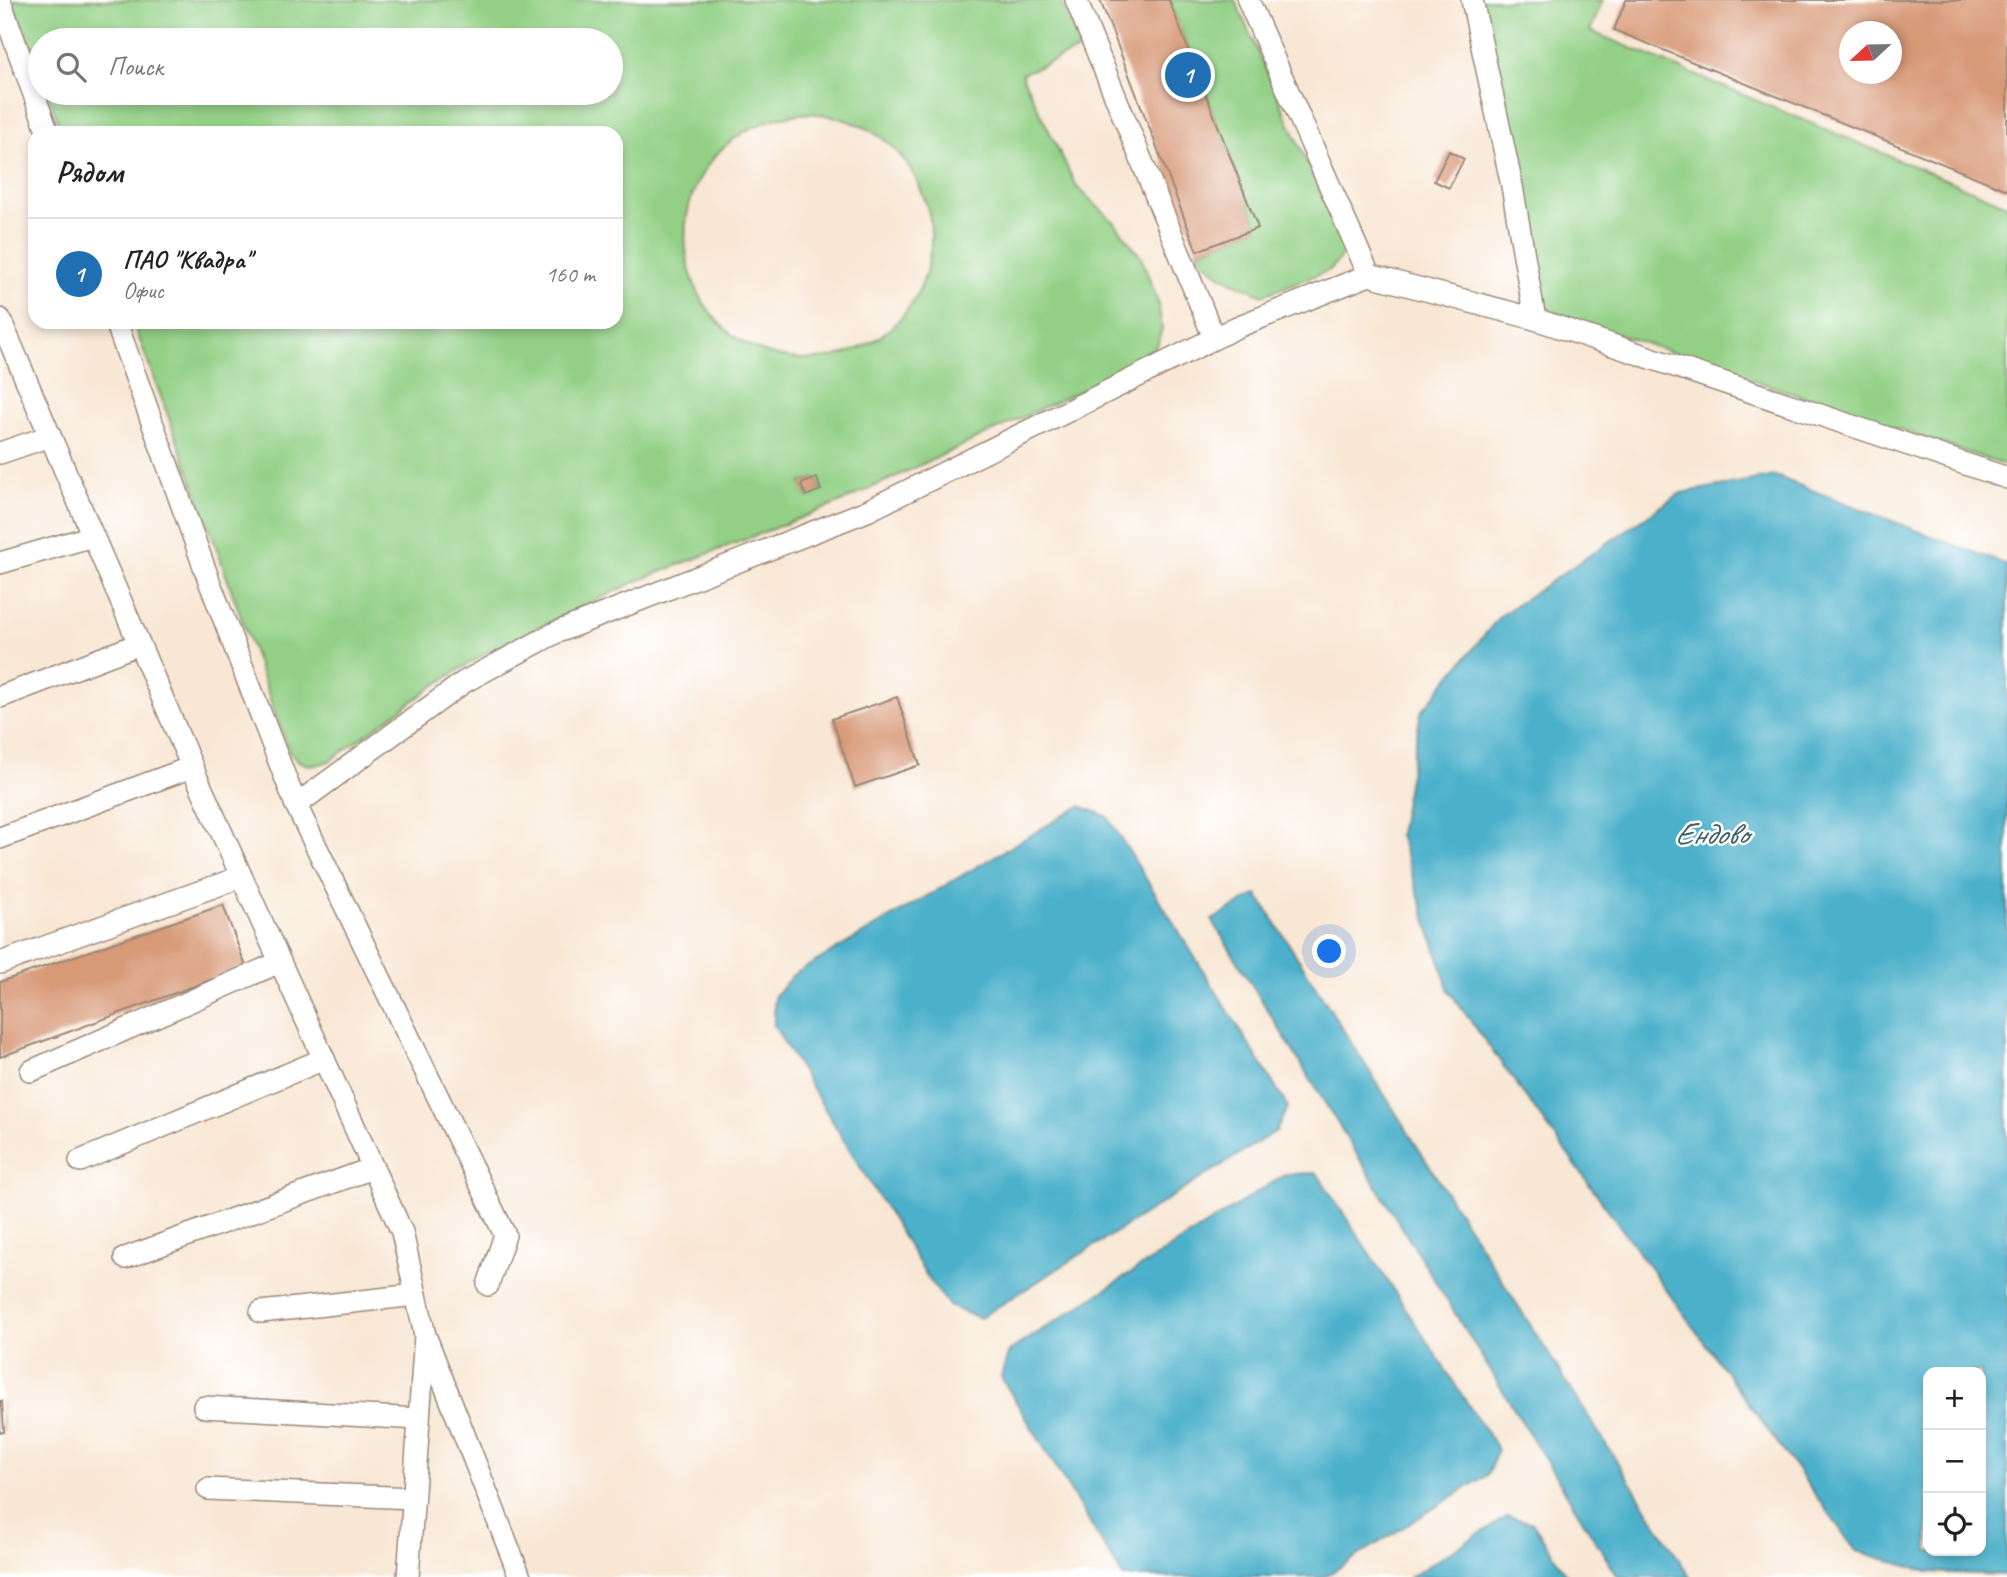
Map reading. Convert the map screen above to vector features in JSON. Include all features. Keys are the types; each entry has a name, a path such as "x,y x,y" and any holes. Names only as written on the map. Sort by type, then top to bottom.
{"lane":[{"path":"1076,0 1214,338"},
{"path":"1248,0 1369,275"},
{"path":"1472,0 1513,186 1535,319"},
{"path":"0,1 28,78"},
{"path":"38,105 45,126"},
{"path":"296,805 464,682 555,633 867,511 1237,327 1369,275 1535,319 2007,478"},
{"path":"0,319 192,767 402,1232 425,1335 520,1577"},
{"path":"119,329 211,586 296,805 505,1235 488,1285"},
{"path":"0,453 50,436"},
{"path":"0,563 93,536"},
{"path":"0,697 139,644"},
{"path":"0,838 192,767"},
{"path":"0,963 242,877"},
{"path":"31,1070 280,962"},
{"path":"80,1161 324,1059"},
{"path":"125,1258 373,1168"},
{"path":"261,1312 416,1295"},
{"path":"408,1577 425,1335"},
{"path":"204,1407 419,1419"},
{"path":"208,1489 413,1498"}],"green space":[{"path":"13,0 1060,0 1081,49 1021,74 1076,186 1115,223 1141,257 1158,302 1162,328 1157,346 1081,390 839,503 637,581 493,649 435,685 331,760 308,765 289,752 136,329 623,329 623,126 60,126 52,105 623,105 623,28 28,28 28,41","holes":["809,113 850,121 883,138 908,166 926,203 930,218 931,248 918,293 901,318 882,336 859,349 833,357 807,359 756,348 718,322 694,284 685,241 692,196 714,157 753,128","817,478 821,490 806,496 801,483"]},
{"path":"1169,0 1235,0 1346,251 1330,270 1263,295 1218,273 1197,252 1258,228"},
{"path":"1480,0 1603,0 1590,31 2007,205 2007,466 1544,309"}],"water":[{"name":"Ендово","path":"1775,476 2007,565 2007,1575 1928,1572 1856,1551 1449,991 1399,834 1421,712 1500,616 1681,493"},
{"path":"1080,806 1107,816 1288,1107 1276,1131 980,1318 950,1307 930,1281 774,1026 774,997 793,975"},
{"path":"1257,894 1690,1577 1618,1577 1212,920"},
{"path":"1317,1173 1498,1450 1487,1475 1324,1577 1123,1577 1001,1377 1009,1351 1286,1174"},
{"path":"1508,1516 1533,1523 1568,1577 1410,1577"}],"building":[{"path":"1100,0 1169,0 1258,228 1197,251"},
{"path":"1626,0 2007,0 2007,190 1614,30"},
{"path":"1449,151 1464,159 1449,188 1434,181"},
{"path":"817,478 821,490 806,496 801,484"},
{"path":"897,697 920,765 855,787 832,719"},
{"path":"223,905 246,967 0,1057 0,982"},
{"path":"0,1401 4,1432 0,1433"}],"place":[{"name":"ПАО \"Квадра\"","path":"1188,75"}]}
